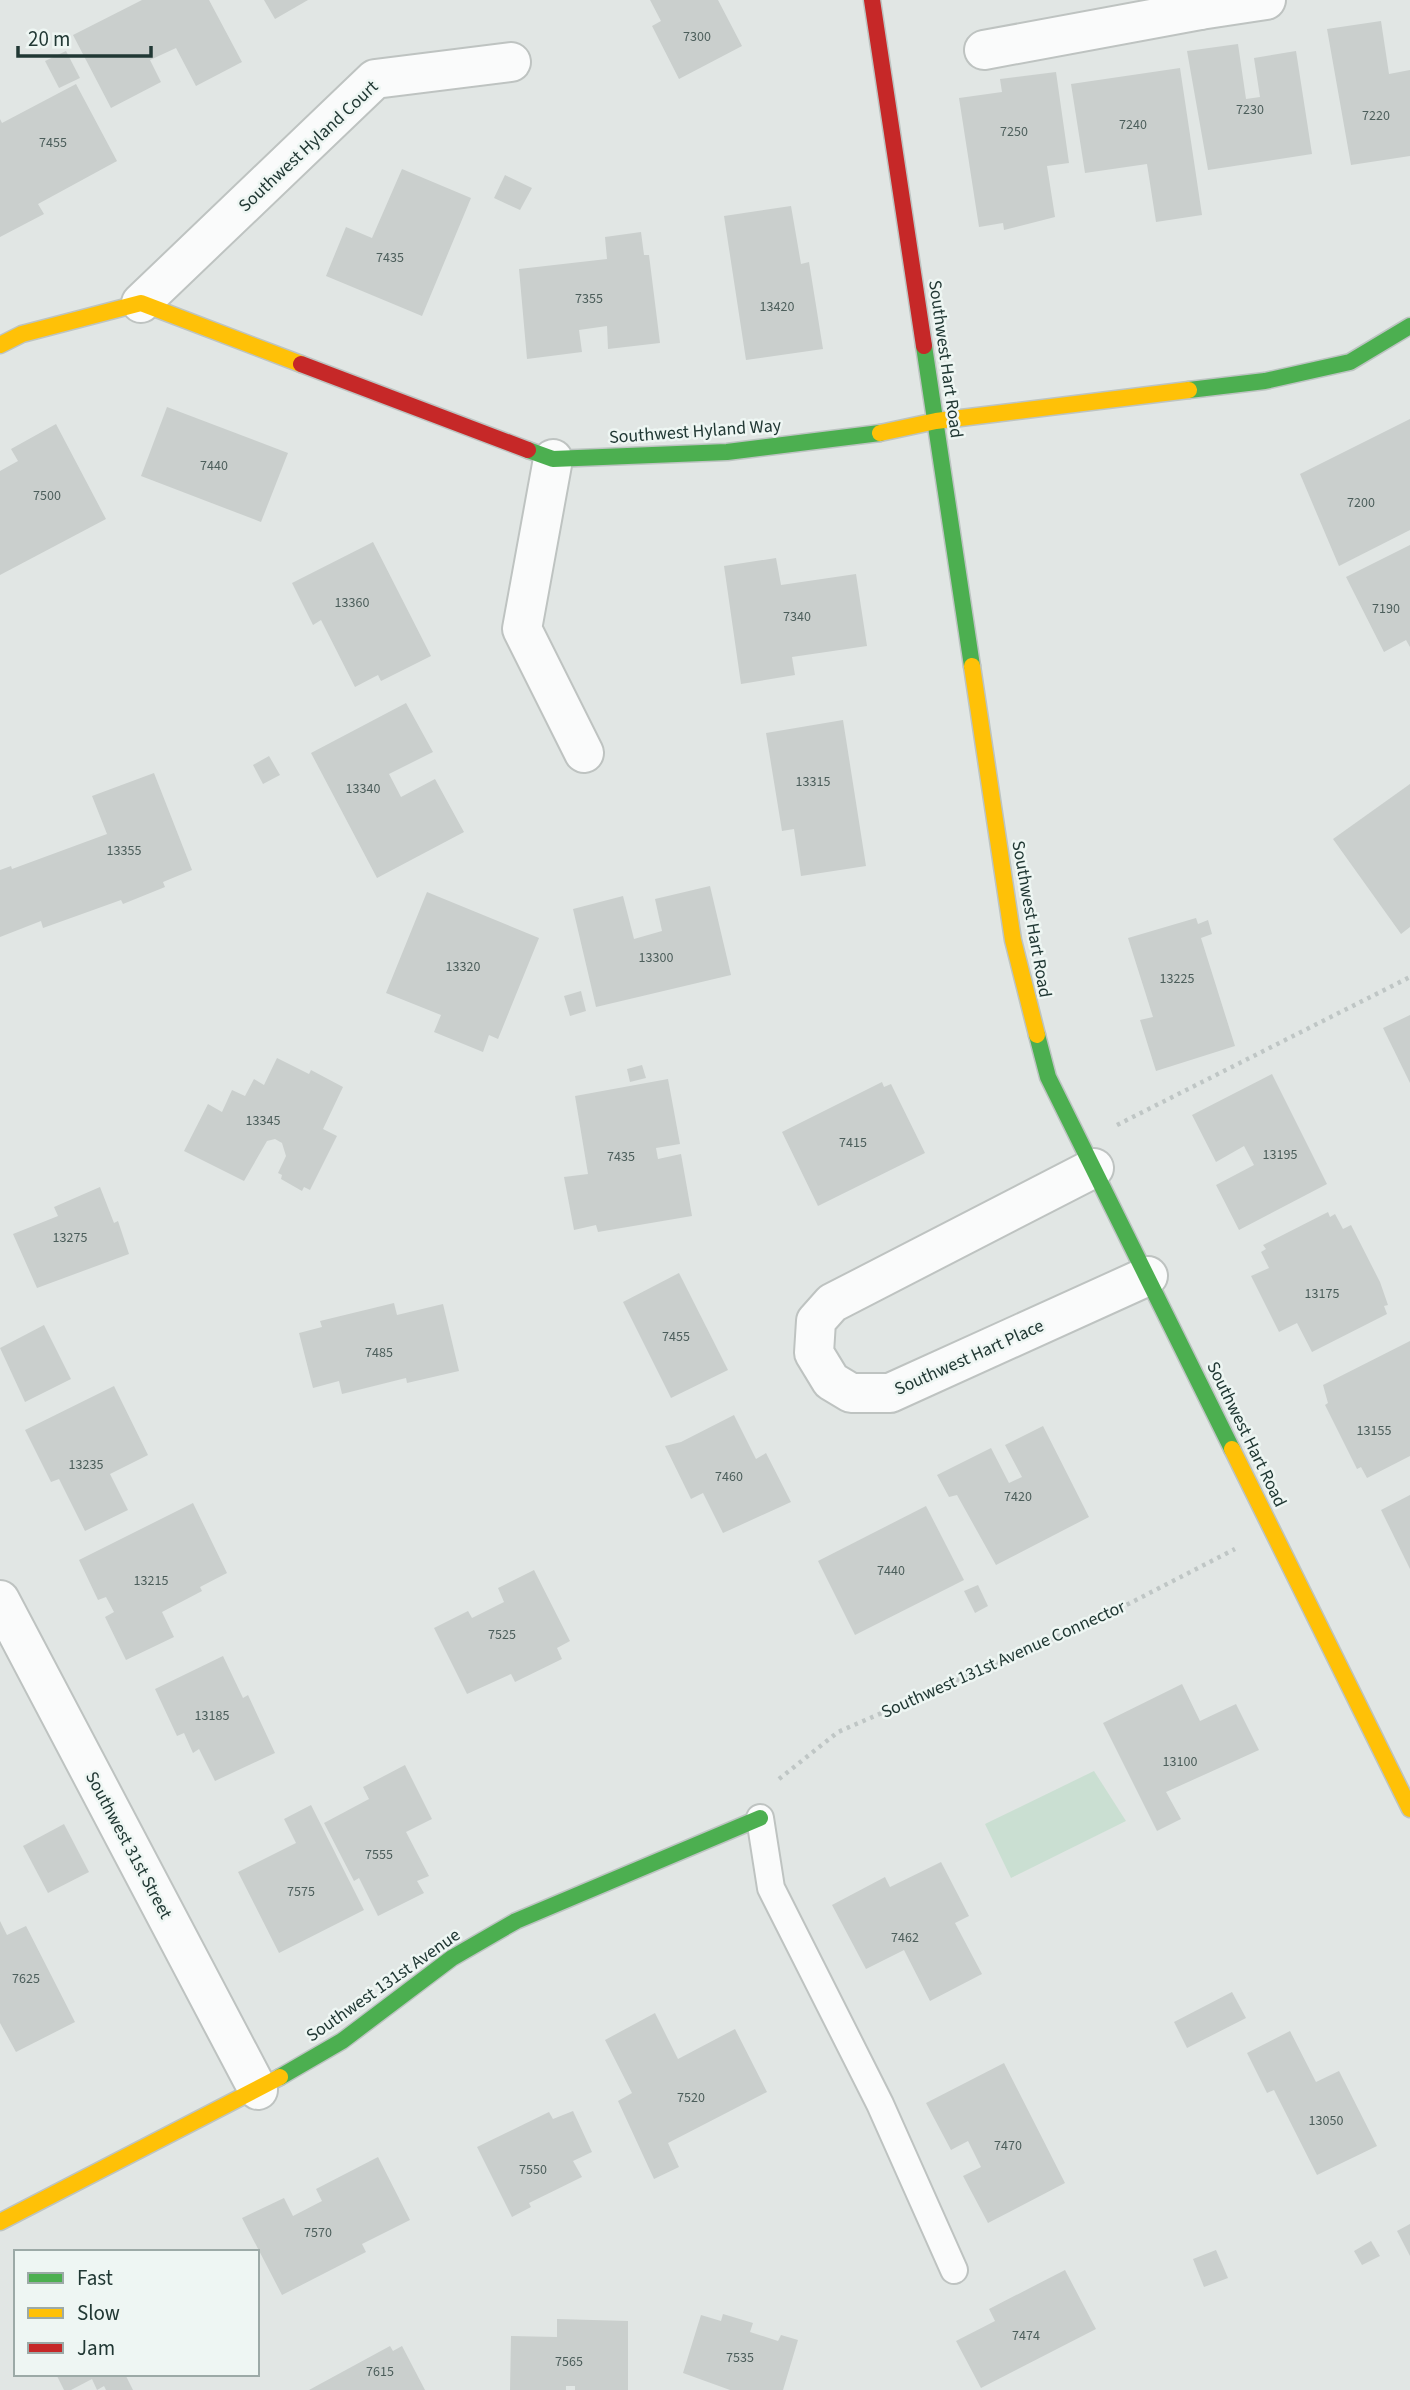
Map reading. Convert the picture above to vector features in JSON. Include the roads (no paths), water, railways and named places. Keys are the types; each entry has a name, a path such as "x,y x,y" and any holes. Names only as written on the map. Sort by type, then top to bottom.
{"street":[{"name":"Southwest Hart Road","path":"872,0 1013,940 1048,1077 1410,1809"},
{"path":"984,50 1200,5 1266,0"},
{"name":"Southwest Hyland Court","path":"141,303 375,79 511,62"},
{"name":"Southwest Hyland Way","path":"141,303 553,459 727,452 880,433 936,421 1265,381 1350,362 1410,326"},
{"path":"0,345 22,334 141,303"},
{"path":"553,459 522,629 584,753"},
{"name":"Southwest Hart Place","path":"1087,1155 832,1303 816,1321 814,1353 831,1381 851,1393 890,1393 1148,1276"},
{"name":"Southwest 31st Street","path":"0,1600 258,2090"},
{"name":"Southwest 131st Avenue","path":"0,2222 258,2090 342,2041 452,1958 516,1921 761,1818"}],"lane":[{"path":"761,1818 771,1888 880,2105 954,2270"}]}
